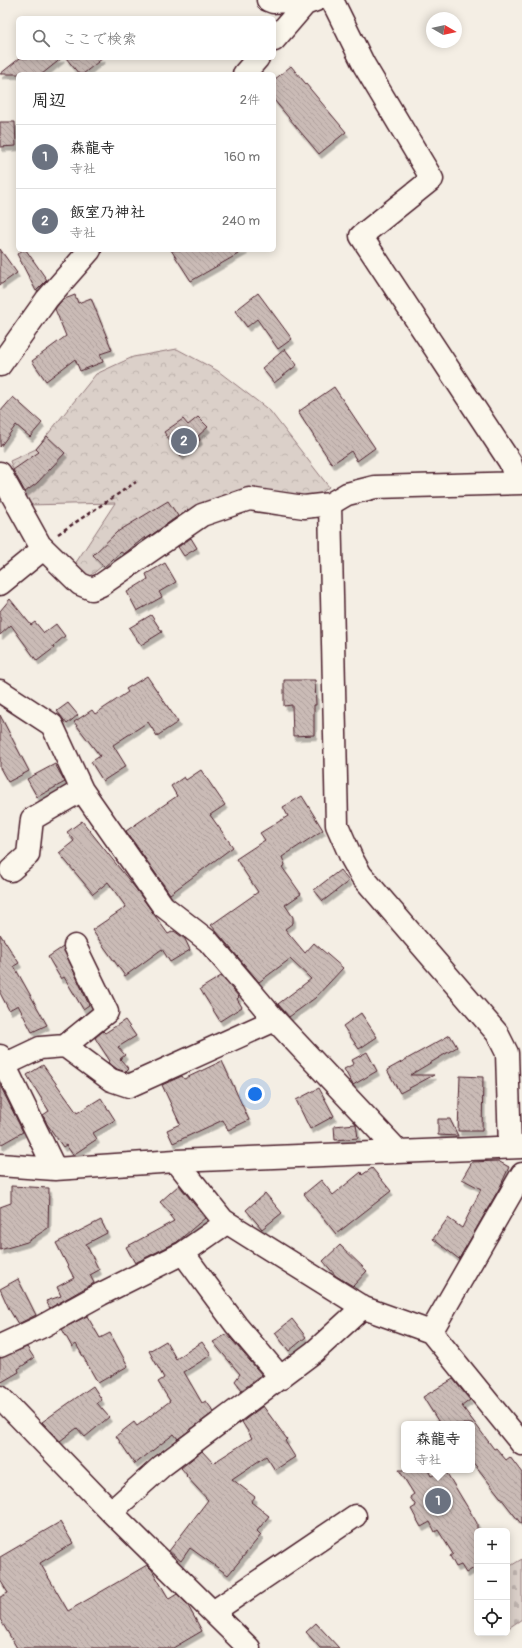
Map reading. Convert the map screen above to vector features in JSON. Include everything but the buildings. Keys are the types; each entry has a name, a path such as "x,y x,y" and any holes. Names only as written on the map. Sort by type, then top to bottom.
{"street":[{"path":"268,0 273,2 305,1"},
{"path":"0,473 42,547 80,584 92,589 101,585 202,515 249,498 304,507 330,504 347,494 375,488 520,483 510,462 360,236 432,179 364,65 332,0"},
{"path":"276,37 305,1"},
{"path":"246,72 256,60"},
{"path":"0,365 48,299 88,252"},
{"path":"0,1165 55,1169 176,1160 516,1147 507,1054 497,1033 361,875 351,857 337,825 330,504"},
{"path":"0,584 42,547"},
{"path":"0,691 52,725 82,790 163,906 208,941 275,1020 400,1152"},
{"path":"11,870 28,855 32,819 82,790"},
{"path":"55,1169 2,1060 40,1048 65,1046 107,1012 75,946"},
{"path":"65,1046 112,1080 129,1086 275,1020"},
{"path":"176,1160 226,1223 362,1308 431,1332 522,1444"},
{"path":"431,1332 522,1174"},
{"path":"0,1346 41,1327 101,1294 183,1253 226,1223"},
{"path":"183,1253 236,1325 281,1378"},
{"path":"111,1512 162,1466 314,1352 362,1308"},
{"path":"0,1397 111,1512 249,1648"},
{"path":"213,1612 354,1516"}],"path":[{"path":"42,547 136,482"}],"green space":[{"path":"177,349 218,371 270,411 329,487 304,507 225,507 153,525 80,584 75,564 115,503 26,505 10,461 36,449 96,374 133,357"},
{"path":"522,1559 522,1619 510,1627 510,1600 510,1566"}],"place":[{"name":"飯室乃神社","path":"184,441"},
{"name":"森龍寺","path":"438,1501"}]}
